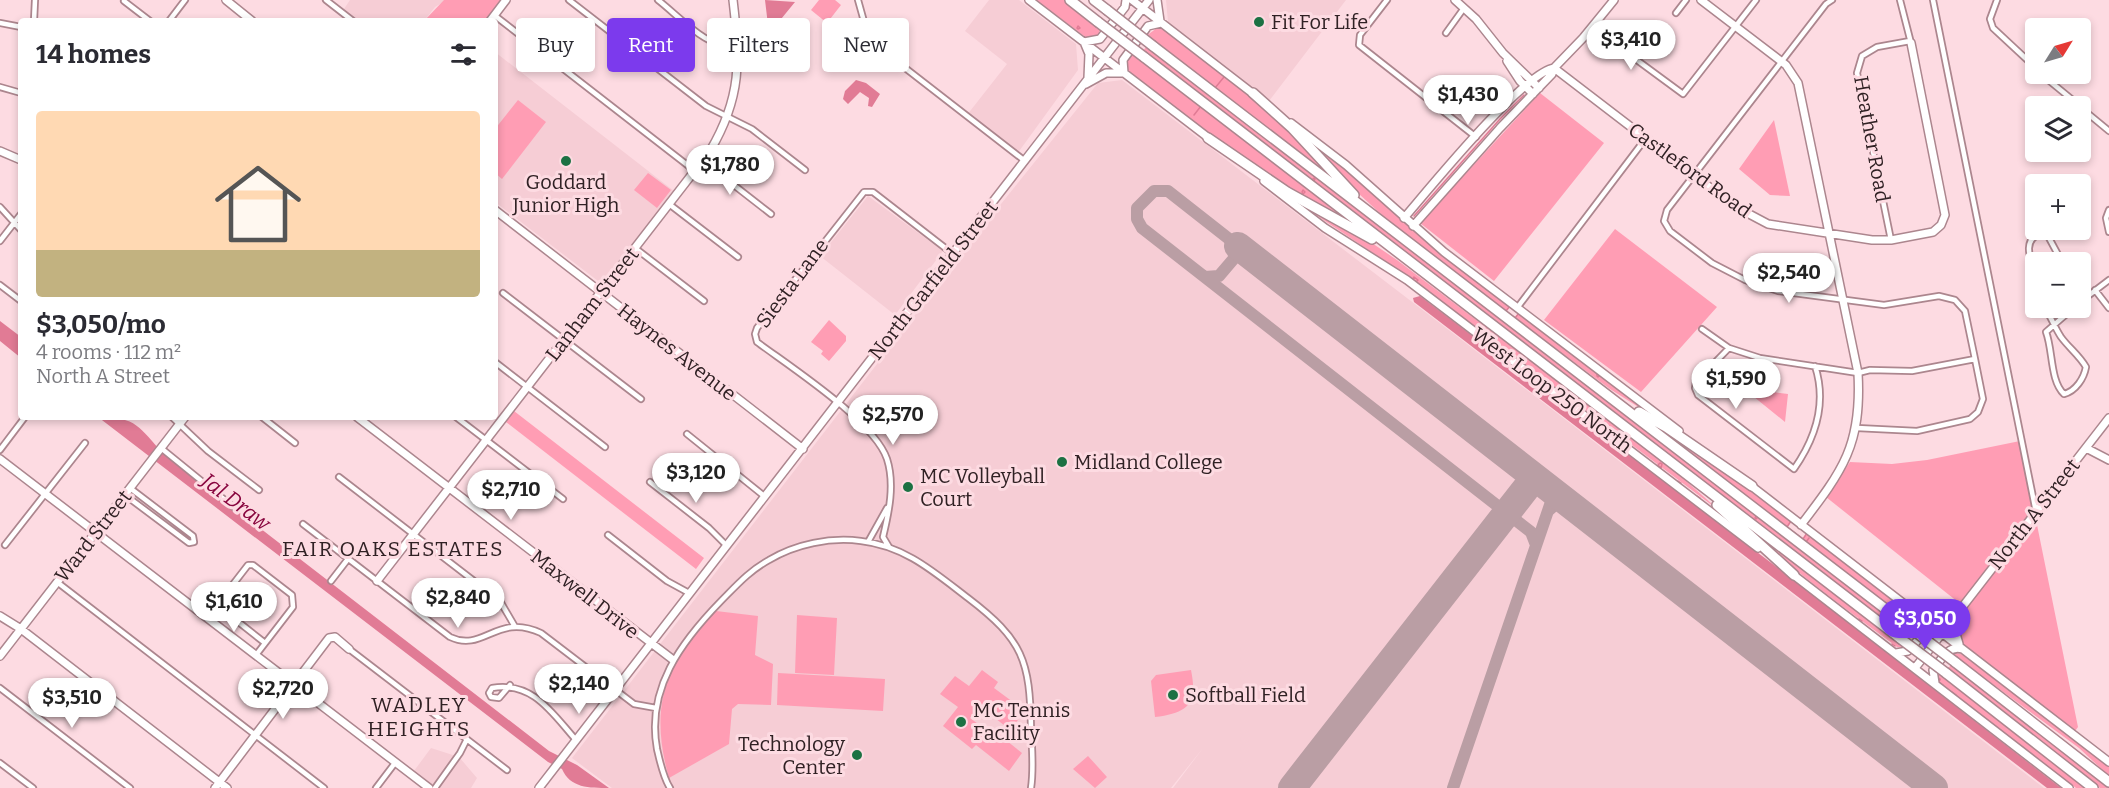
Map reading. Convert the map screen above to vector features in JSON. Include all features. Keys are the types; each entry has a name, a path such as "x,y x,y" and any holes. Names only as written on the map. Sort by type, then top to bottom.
{"highway":[{"path":"1070,0 2093,788"},
{"path":"1094,0 2109,782"},
{"path":"1253,93 1292,128 1383,223"},
{"path":"1208,138 1287,192 1401,255"},
{"path":"1613,398 1666,427 1752,486"},
{"path":"1666,459 1794,575"}],"main road":[{"path":"226,0 248,18"},
{"path":"492,18 506,0"},
{"name":"Lanham Street","path":"733,0 735,18"},
{"name":"West Loop 250 North","path":"1029,0 1325,228 1407,280 1896,652 2068,788"},
{"path":"1085,83 1089,54 1084,42 1100,39 1125,7 1126,0"},
{"path":"1132,0 1346,165 1413,226 1517,308 2109,762"},
{"name":"North Garfield Street","path":"539,788 1149,0"},
{"path":"1157,0 1162,22"},
{"path":"1455,0 1484,27 1533,94"},
{"path":"1413,226 1552,74 1554,68 1614,0"},
{"path":"1701,0 1782,62 1793,72 1798,83 1858,374 1860,403 1857,428 1841,471 1802,525"},
{"path":"1125,74 1122,69 1123,60 1148,26 1162,22"},
{"name":"Castleford Road","path":"1554,68 1734,206 1768,224 1829,234 1891,240 1933,232 1941,225 1945,215 1911,42"},
{"path":"1503,53 1539,88"},
{"path":"1404,218 1476,136 1531,80 1546,69 1554,68"},
{"name":"Lanham Street","path":"377,581 703,161 727,119 737,83 738,72"},
{"path":"1085,83 1106,73 1125,74"},
{"path":"0,151 18,159"},
{"name":"Haynes Avenue","path":"498,212 803,449"},
{"name":"North A Street","path":"1915,668 2109,418"},
{"name":"Ward Street","path":"0,656 183,420"},
{"name":"Maxwell Drive","path":"361,420 672,659"},
{"path":"2086,448 2109,460"},
{"path":"0,459 429,788"},
{"path":"1923,618 1939,620 1959,611"},
{"path":"1959,611 1954,627 1962,649"},
{"path":"0,616 21,629 217,785 227,788"},
{"path":"1896,652 1908,651 1923,633 1925,627 1923,618"},
{"path":"217,785 295,685 328,638 335,638 349,649"},
{"path":"1935,683 1933,670 1948,650 1956,647 1962,649"}],"street":[{"path":"34,18 35,0"},
{"path":"171,18 185,0"},
{"path":"326,0 348,18"},
{"path":"568,0 706,106 727,119 752,129 805,170"},
{"path":"658,0 707,38"},
{"path":"858,0 865,25 879,47 1025,161"},
{"path":"1387,0 1360,35 1359,45 1476,136"},
{"path":"1676,13 1686,0"},
{"path":"1592,27 1683,94 1756,0"},
{"path":"1832,0 1667,210 1664,221 1670,231 1712,263 1745,280 1778,291 1884,305 1939,296 1954,299 1965,311 1983,399 1978,412 1970,420 1917,431 1857,428"},
{"name":"Castleford Road","path":"1900,0 1911,42"},
{"path":"1933,0 2036,512"},
{"path":"1997,0 1990,19 1993,28 2025,58"},
{"path":"124,1 146,18"},
{"path":"1446,33 1464,8"},
{"path":"0,23 18,26"},
{"path":"498,23 695,171"},
{"name":"Heather Road","path":"1891,240 1857,73 1862,56 1877,47 1911,42"},
{"path":"2053,84 2067,96"},
{"path":"0,87 18,92"},
{"path":"2091,116 2109,131"},
{"path":"1517,308 1646,138"},
{"path":"703,161 771,214"},
{"name":"Siesta Lane","path":"890,548 883,537 891,485 884,453 867,427 758,342 755,334 757,327 864,192 873,192 953,254"},
{"path":"669,204 738,257"},
{"path":"0,207 18,227"},
{"path":"2109,210 2106,218 2109,232"},
{"path":"0,241 18,218"},
{"path":"2029,252 2030,240 2043,233 2048,236 2057,252"},
{"path":"635,248 704,301"},
{"path":"2091,294 2109,280"},
{"path":"0,285 18,299"},
{"path":"2095,291 2109,308"},
{"path":"503,293 641,399"},
{"path":"2052,318 2056,323 2061,337 2077,352 2086,367 2084,375 2071,392 2064,394 2058,388 2051,345 2046,332 2056,323 2062,318"},
{"path":"1702,329 1729,348 1760,358 1858,374 1870,370 1912,371 1975,359"},
{"path":"1729,348 1696,382 1695,388 1698,395 1794,469 1807,451 1818,421 1820,390 1815,366"},
{"path":"498,364 604,447"},
{"path":"0,450 23,420"},
{"path":"183,420 208,451 259,490"},
{"path":"266,420 295,443"},
{"path":"460,420 563,499"},
{"path":"687,434 764,496"},
{"path":"5,545 85,443"},
{"path":"161,448 236,509"},
{"path":"339,477 500,601 514,625"},
{"path":"650,482 709,528 726,545"},
{"path":"125,495 189,543 194,542 193,536 130,488"},
{"name":"Siesta Lane","path":"868,542 887,508"},
{"path":"303,524 458,641 473,640 514,625 541,633 634,704 656,708"},
{"path":"608,535 668,581 689,593"},
{"path":"670,788 659,760 655,738 656,708 672,659 715,607 748,573 769,560 797,547 816,542 868,542 890,548 923,562 999,623 1018,648 1030,685 1031,788"},
{"path":"331,580 348,559"},
{"path":"207,618 248,565 253,565 292,595 293,607 256,655"},
{"path":"57,582 324,788"},
{"path":"217,605 265,643"},
{"path":"349,649 507,770"},
{"path":"510,685 543,703 576,740"},
{"path":"0,688 130,788"},
{"path":"435,788 467,739"},
{"path":"0,763 33,788"},
{"path":"376,788 395,763"}],"shaded area":[{"path":"350,0 445,1 435,7 426,18 356,18 344,9"},
{"path":"444,0 506,0 492,18 427,18"},
{"path":"765,0 795,2 782,18 767,18"},
{"path":"819,0 835,0 841,5 831,18 822,19 811,10"},
{"path":"989,0 1019,0 1076,44 1078,70 1017,154 967,115 1007,64 965,31"},
{"path":"1036,0 1064,0 1101,29 1099,32 1101,34 1088,39"},
{"path":"1166,0 1346,0 1269,101 1168,22"},
{"path":"1157,28 1161,28 1269,110 1330,175 1146,36"},
{"path":"1147,46 1910,631 1906,637 1142,52"},
{"path":"1133,53 1352,224 1252,168 1127,71 1124,68 1128,54"},
{"name":"Goddard Junior High","path":"498,54 516,68 516,72 521,72 674,191 602,284 498,204"},
{"path":"856,80 866,83 880,94 872,107 868,106 869,98 860,92 848,104 843,99 845,91"},
{"path":"1122,80 2044,788 1173,788 1203,748 1171,788 612,788 572,758 997,209 1098,83"},
{"path":"1540,93 1604,143 1494,281 1420,223"},
{"path":"518,100 546,122 502,179 498,176 498,125"},
{"path":"1774,120 1790,196 1770,195 1739,169"},
{"path":"1308,140 1345,168 1434,248 1510,306 1506,311 1383,216 1346,182"},
{"path":"648,173 671,190 657,208 634,190"},
{"path":"868,196 943,251 895,315 820,256"},
{"path":"1295,201 1366,239 1397,260 1667,464 1721,512 1406,275"},
{"path":"1615,229 1717,307 1641,392 1544,320"},
{"path":"1420,296 1774,565 2061,788 2047,788 1414,302 1413,298"},
{"path":"1519,313 1663,421 1610,389 1515,318"},
{"path":"829,320 846,336 846,341 829,361 821,354 823,351 811,342"},
{"path":"0,321 18,335 18,356 0,341"},
{"path":"1743,388 1788,394 1785,422"},
{"path":"514,411 704,558 696,569 506,422"},
{"path":"102,420 125,420 136,425 164,454 549,751 577,765 609,788 581,786 570,780 562,769 548,762"},
{"path":"1664,429 1731,474 1791,521 1787,527 1662,431"},
{"path":"2020,441 2078,727 2075,731 1962,644 1958,628 1968,610 1826,497 1850,462 1892,464 1927,460"},
{"path":"1746,526 1906,647 1897,647 1801,574"},
{"path":"1807,533 1919,620 1917,622 1919,629 1803,539"},
{"path":"716,611 758,616 755,655 773,664 771,705 738,704 732,709 729,744 669,778 663,753 661,729 661,708 666,688 673,668 684,649"},
{"path":"797,615 837,618 834,675 795,673"},
{"path":"1952,654 1961,654 2109,765 2109,776 2079,748"},
{"path":"1952,663 2109,788 2100,788 1948,669"},
{"name":"MC Tennis Facility","path":"982,670 998,682 994,688 1025,711 1010,730 980,706 970,718 989,732 992,729 1022,753 1009,771 976,745 972,749 943,726 958,707 940,694 955,676 969,686"},
{"name":"Softball Field","path":"1191,670 1193,691 1188,705 1176,713 1155,717 1151,681 1156,675"},
{"path":"1938,671 2089,788 2076,788 1938,681"},
{"path":"778,673 885,679 883,711 777,705"},
{"path":"431,748 459,757 477,778 471,788 428,788 411,775"},
{"path":"1088,756 1107,777 1095,788 1073,769"}],"waterway":[{"path":"1078,26 1080,28 1078,29 1077,28 1078,26"},
{"path":"1521,76 1525,81"},
{"path":"1537,82 1544,76"},
{"path":"1215,88 1224,77"},
{"path":"1414,216 1524,95"},
{"path":"1194,115 1201,106"},
{"path":"1323,166 1324,167 1323,169 1321,167 1323,166"},
{"path":"1314,178 1315,179 1314,181 1312,180 1314,178"},
{"path":"1303,190 1305,192 1303,194 1302,192 1303,190"},
{"path":"1414,277 1418,280 1416,282 1412,280 1414,277"},
{"path":"1510,306 1519,313 1515,318 1506,311 1510,306"},
{"path":"1496,343 1502,347"},
{"path":"1597,372 1601,374 1598,377 1597,376 1597,372"},
{"path":"1542,377 1548,382"},
{"path":"1611,429 1616,433"},
{"path":"1660,463 1662,464 1661,468 1658,465 1660,463"},
{"path":"1756,516 1758,517 1756,519 1755,518 1756,516"},
{"path":"1791,521 1807,533 1803,539 1787,527 1791,521"},
{"path":"1806,542 1809,538"},
{"path":"1938,679 1940,679 1940,680 1938,680 1938,679"},
{"path":"1952,692 1956,695"}],"taxiway":[{"path":"1238,246 1168,191 1154,191 1137,208 1137,219 1142,228 1531,532 1536,545"},
{"path":"1205,277 1219,276 1236,256 1252,256"},
{"path":"1527,487 1535,483 1546,485"},
{"path":"1453,788 1551,502 1551,493 1546,485"},
{"path":"1548,511 1557,503 1568,503"}],"runway":[{"path":"1238,246 1934,788"},
{"path":"1292,788 1527,487"}],"place":[{"name":"Fit For Life","path":"1259,22"},
{"name":"Goddard Junior High","path":"566,161"},
{"name":"Midland College","path":"1062,462"},
{"name":"MC Volleyball Court","path":"908,487"},
{"name":"Softball Field","path":"1173,695"},
{"name":"MC Tennis Facility","path":"961,722"},
{"name":"Technology Center","path":"857,755"}],"district":[{"name":"FAIR OAKS ESTATES","path":"393,549"},
{"name":"WADLEY HEIGHTS","path":"419,717"}],"water label":[{"name":"Jal Draw","path":"236,502"}]}
